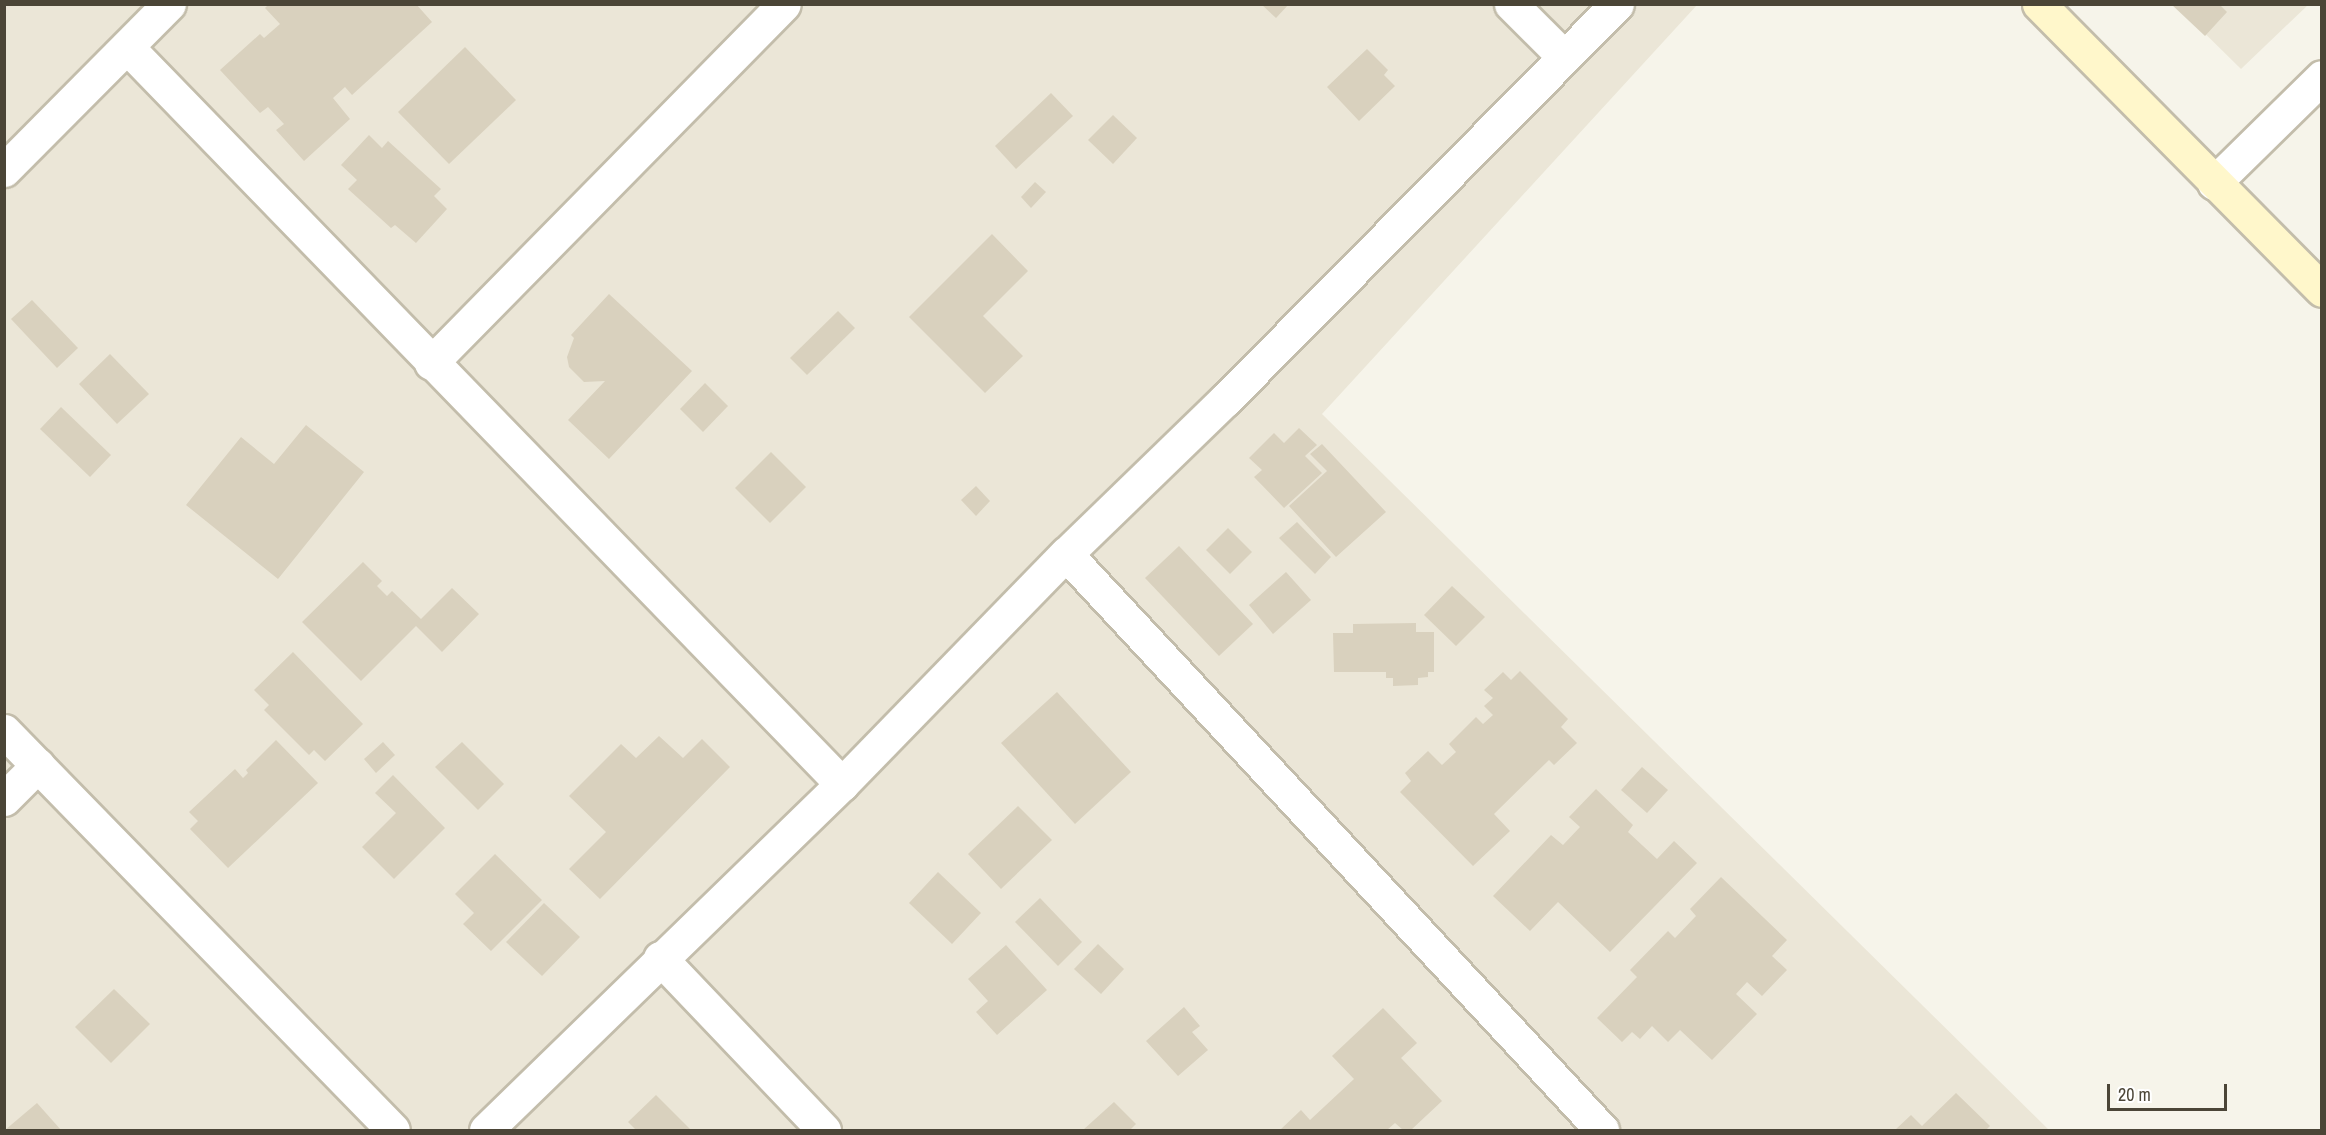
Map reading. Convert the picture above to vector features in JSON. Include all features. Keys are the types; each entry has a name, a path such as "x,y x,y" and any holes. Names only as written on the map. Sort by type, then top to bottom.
{"street":[{"path":"4,170 169,4"},
{"path":"431,363 784,4"},
{"path":"1511,4 1564,57"},
{"path":"486,1131 660,958 842,784 1066,554 1225,400 1617,4"},
{"path":"2039,4 2322,290"},
{"path":"127,47 431,363 842,784"},
{"path":"2214,183 2322,77"},
{"path":"1066,554 1602,1131"},
{"path":"4,731 393,1131"},
{"path":"4,799 38,765"},
{"path":"660,958 824,1131"}],"shaded area":[{"path":"5,4 1697,5 1322,414 2049,1130 5,1130"},
{"path":"2176,5 2308,5 2241,69"}],"building":[{"path":"269,4 416,4 432,22 352,95 345,87 333,98 350,119 304,161 276,130 284,124 268,107 260,113 220,70 260,34 264,38 280,24 265,8"},
{"path":"1261,4 1289,4 1276,18"},
{"path":"2171,4 2219,4 2227,12 2205,36"},
{"path":"465,47 516,100 449,164 398,112"},
{"path":"1367,49 1388,70 1384,75 1395,86 1359,121 1327,87"},
{"path":"1051,93 1073,116 1016,169 995,146"},
{"path":"1113,115 1137,138 1113,164 1088,140"},
{"path":"369,135 382,148 388,141 441,189 434,196 447,209 416,243 395,225 391,228 348,189 357,180 341,165"},
{"path":"1035,182 1046,192 1031,208 1021,197"},
{"path":"992,234 1028,271 983,316 1023,356 985,393 909,317"},
{"path":"609,294 692,371 609,459 568,420 605,381 584,382 569,367 567,357 574,338 571,335"},
{"path":"32,300 78,348 57,368 11,319"},
{"path":"838,311 855,328 807,375 790,358"},
{"path":"110,354 149,394 117,424 79,384"},
{"path":"705,383 728,406 703,432 680,409"},
{"path":"61,407 111,455 90,477 40,429"},
{"path":"306,425 364,472 278,579 186,505 241,437 274,464"},
{"path":"1299,428 1317,445 1305,456 1322,473 1284,508 1254,477 1262,470 1249,458 1274,433 1284,443"},
{"path":"1322,444 1386,512 1336,557 1289,506 1327,471 1310,454"},
{"path":"771,452 806,487 770,523 735,488"},
{"path":"976,486 990,501 976,516 961,500"},
{"path":"1297,522 1331,557 1315,574 1279,538"},
{"path":"1228,528 1252,552 1230,574 1206,550"},
{"path":"1179,546 1253,624 1219,656 1145,578"},
{"path":"363,562 382,581 377,586 387,596 392,591 421,619 452,588 479,614 442,652 416,626 361,681 302,622"},
{"path":"1286,572 1311,600 1273,634 1249,605"},
{"path":"1452,586 1485,617 1456,646 1424,615"},
{"path":"1416,623 1416,632 1434,632 1434,672 1428,672 1428,677 1418,678 1418,685 1393,686 1393,678 1386,678 1386,672 1334,672 1333,633 1353,633 1353,624"},
{"path":"293,652 363,724 325,761 314,750 309,755 264,710 269,705 254,690"},
{"path":"1520,671 1568,719 1561,727 1577,743 1554,765 1549,760 1494,814 1510,831 1473,866 1400,792 1411,781 1405,773 1428,751 1442,765 1456,752 1449,744 1476,717 1483,724 1493,715 1484,706 1493,698 1484,690 1503,672 1511,680"},
{"path":"1057,692 1131,772 1075,824 1001,743"},
{"path":"659,736 683,758 702,739 730,767 600,899 569,869 606,832 569,796 621,744 636,758"},
{"path":"276,740 318,783 228,868 190,829 198,821 189,812 235,769 243,778 248,773 246,770"},
{"path":"383,742 395,755 376,773 364,759"},
{"path":"462,742 504,784 478,810 435,767"},
{"path":"1642,767 1668,790 1647,813 1621,790"},
{"path":"393,775 445,828 394,879 362,847 396,813 375,793"},
{"path":"1596,789 1633,825 1628,832 1657,859 1674,841 1697,863 1610,952 1558,902 1530,931 1493,896 1551,835 1563,845 1580,827 1569,817"},
{"path":"1018,806 1052,840 1001,889 968,854"},
{"path":"495,854 542,900 491,951 463,924 474,913 455,894"},
{"path":"938,872 981,913 952,944 909,903"},
{"path":"1721,877 1787,940 1772,956 1787,970 1762,996 1747,982 1736,994 1757,1014 1712,1060 1680,1030 1668,1042 1652,1026 1640,1039 1632,1032 1622,1042 1597,1018 1637,977 1630,970 1668,931 1675,938 1696,916 1690,909"},
{"path":"1040,898 1082,942 1058,966 1015,922"},
{"path":"544,903 580,937 542,976 506,942"},
{"path":"1098,944 1124,969 1101,994 1074,969"},
{"path":"1006,945 1047,990 997,1035 976,1012 988,1001 968,979"},
{"path":"114,989 150,1024 111,1063 75,1027"},
{"path":"1184,1007 1200,1026 1192,1032 1208,1050 1178,1076 1146,1041"},
{"path":"1383,1008 1417,1043 1401,1058 1442,1101 1411,1130 1403,1130 1395,1123 1387,1130 1280,1130 1301,1110 1310,1120 1354,1079 1332,1056"},
{"path":"1956,1093 1990,1126 1986,1130 1895,1130 1911,1115 1922,1126"},
{"path":"656,1095 691,1130 636,1130 628,1122"},
{"path":"1114,1102 1136,1124 1130,1130 1083,1130"},
{"path":"37,1103 61,1130 5,1130"}]}
